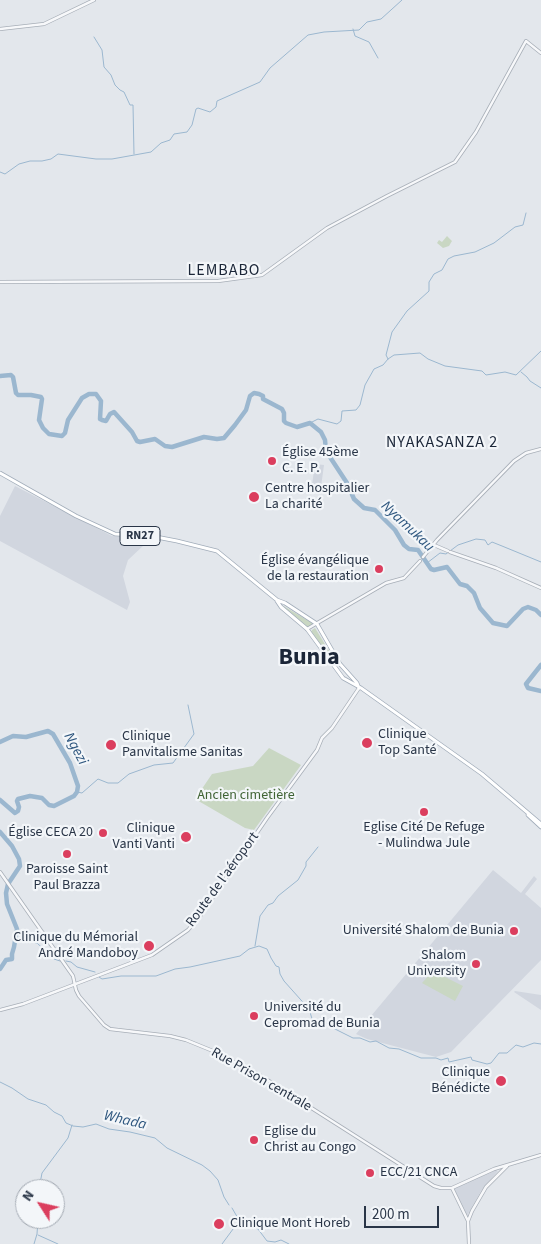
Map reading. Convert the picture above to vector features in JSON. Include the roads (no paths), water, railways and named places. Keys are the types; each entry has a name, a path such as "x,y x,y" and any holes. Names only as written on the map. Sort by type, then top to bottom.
{"main road":[{"name":"RN27","path":"0,473 76,516 115,534 151,536 217,552 277,600 285,603 317,624 340,664 357,683 359,688"},
{"name":"RN27","path":"277,600 281,607 307,630 343,678 482,774 541,826"},
{"path":"334,668 340,664"}],"street":[{"path":"0,29 44,24 94,0"},
{"path":"0,282 218,280 262,275 327,228 386,196 456,162 476,132 526,42 541,53"},
{"path":"424,556 514,461 526,453 541,449"},
{"path":"434,545 496,568 541,588"},
{"path":"307,630 386,583 404,578 420,561"},
{"name":"Route de l'aéroport","path":"0,1010 23,1004 152,955 188,930 200,916 267,818 317,750 322,738 332,728 359,688"},
{"name":"Rue Prison centrale","path":"0,872 73,976 79,996 104,1025 110,1029 170,1036 208,1049 258,1074 434,1186 452,1188"},
{"path":"469,1244 468,1222 452,1188 494,1169 541,1155"},
{"path":"468,1222 478,1199 486,1187 507,1166"}],"waterway":[{"path":"0,172 5,174 19,164 51,159 58,154 112,159 151,152 161,143 170,140 174,134 187,132 192,125 196,109 210,112 216,107 217,101 260,82 270,68 308,35 359,30 367,22 381,19 402,0"},
{"path":"353,29 355,36 369,42 378,58"},
{"path":"94,37 102,50 104,67 111,75 115,85 124,92 130,105 133,105 134,154"},
{"path":"388,359 386,355 392,332 407,311 429,291 429,282 434,274 442,270 448,259 475,252 494,243 515,227 523,225 526,213"},
{"path":"310,423 318,419 337,424 341,421 342,411 356,410 360,405 365,385 374,369 383,365 394,355 420,353 428,359 445,366 482,371 486,375 505,372 516,375 541,351"},
{"path":"521,372 541,388"},
{"name":"Nyamukau","path":"0,376 11,375 13,377 18,395 41,397 39,420 49,434 62,436 65,433 68,420 82,398 89,394 96,394 101,401 100,419 106,421 110,414 114,412 132,432 137,441 155,439 165,446 172,447 204,437 224,438 246,410 250,396 254,393 259,394 263,396 263,399 282,409 286,423 297,427 310,423 321,432 325,440 326,451 347,483 354,499 364,508 375,510 395,530 404,545 409,549 418,550 431,569 447,567 460,584 467,586 474,593 480,608 493,623 507,626 523,609 528,607 536,610 541,615"},
{"path":"427,563 440,553 446,554 458,545 476,539 485,540 488,545 492,542 541,562"},
{"name":"Nyamukau","path":"541,665 526,684 528,688 541,691"},
{"path":"77,792 82,793 98,779 108,783 118,783 129,774 154,765 173,763 194,734 188,705"},
{"name":"Ngezi","path":"0,742 13,736 26,737 48,731 53,734 70,763 78,786 74,796 54,806 49,805 42,798 30,796 18,799 19,807 15,813 0,800"},
{"name":"Ngezi","path":"0,832 12,846 19,859 20,866 8,884 6,893 7,904 17,929 12,959 6,960 0,969"},
{"path":"255,946 260,916 268,905 273,903 278,896 298,880 306,866 306,862 318,847"},
{"path":"15,939 37,943 54,959 60,961"},
{"path":"99,977 102,979 121,976 156,976 175,969 240,956 249,949 259,946 267,949 276,966 279,967 284,981 309,1009 313,1022 324,1021 331,1027 353,1038 360,1038 370,1042 376,1041 389,1048 399,1049 421,1058 441,1060 448,1058 449,1062 471,1057 472,1060 487,1064 491,1063 499,1053 507,1053 516,1045 523,1047 534,1043 541,1044"},
{"path":"66,961 71,962 77,967 95,972"},
{"name":"Whada","path":"0,1082 28,1099 46,1105 62,1116 66,1123 73,1126 83,1127 96,1124 109,1129 155,1138 167,1148 202,1165 210,1171 218,1180 229,1205"},
{"path":"41,1179 42,1173 68,1138 72,1125"},
{"name":"Whada","path":"232,1208 239,1220 258,1229 267,1241 275,1242 281,1240 289,1244"},
{"path":"222,1244 239,1221"},
{"path":"34,1244 37,1229"},
{"path":"38,1235 58,1244"}],"place":[{"name":"Église 45ème C. E. P.","path":"272,461"},
{"name":"Centre hospitalier La charité","path":"254,497"},
{"name":"Église évangélique de la restauration","path":"379,569"},
{"name":"Clinique Top Santé","path":"367,743"},
{"name":"Clinique Panvitalisme Sanitas","path":"111,745"},
{"name":"Eglise Cité De Refuge - Mulindwa Jule","path":"424,812"},
{"name":"Église CECA 20","path":"103,833"},
{"name":"Clinique Vanti Vanti","path":"186,837"},
{"name":"Paroisse Saint Paul Brazza","path":"67,854"},
{"name":"Université Shalom de Bunia","path":"514,931"},
{"name":"Clinique du Mémorial André Mandoboy","path":"149,946"},
{"name":"Shalom University","path":"476,964"},
{"name":"Université du Cepromad de Bunia","path":"254,1016"},
{"name":"Clinique Bénédicte","path":"501,1081"},
{"name":"Eglise du Christ au Congo","path":"254,1140"},
{"name":"ECC/21 CNCA","path":"370,1173"},
{"name":"Clinique Mont Horeb","path":"219,1224"}],"district":[{"name":"LEMBABO","path":"224,271"},
{"name":"NYAKASANZA 2","path":"442,443"},
{"name":"Bunia","path":"309,659"}],"park label":[{"name":"Ancien cimetière","path":"246,796"}]}
